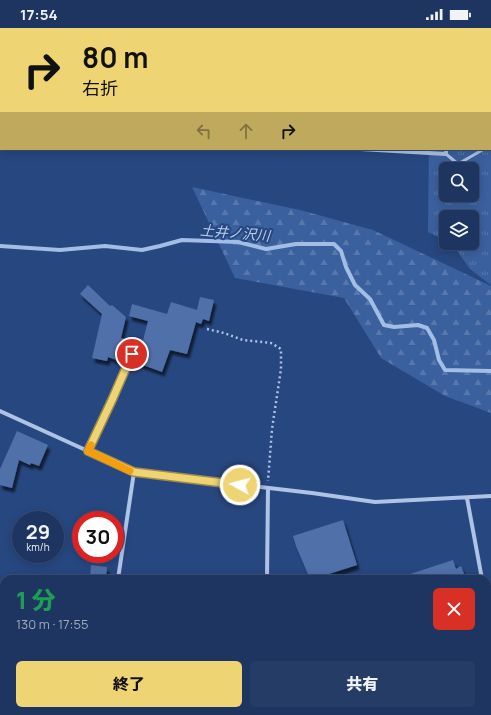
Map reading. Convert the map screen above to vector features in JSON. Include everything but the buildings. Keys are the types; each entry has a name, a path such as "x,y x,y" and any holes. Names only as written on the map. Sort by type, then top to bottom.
{"street":[{"path":"389,150 446,152"},
{"path":"88,451 132,354"},
{"path":"0,411 134,472 375,502 491,496"},
{"path":"119,575 134,472"},
{"path":"267,575 268,488"},
{"path":"467,498 481,575"}],"lane":[{"path":"446,152 458,164 482,150"}],"path":[{"path":"207,329 243,340 271,343 281,349 281,369 272,429 268,488"}],"green space":[{"path":"414,150 491,150 491,285 470,269 457,250 479,250 479,210 439,210 439,238 428,232 429,151"},
{"path":"491,173 491,192 480,199 479,197 479,180"},
{"path":"192,187 300,210 373,230 491,286 491,413 445,396 381,358 344,298 235,278"}],"waterway":[{"name":"土井ノ沢川","path":"0,246 60,250 105,246 142,250 182,240 238,242 266,249 296,244 334,244 341,251 346,267 355,285 370,299 384,325 394,327 418,325 427,328 434,340 439,360 445,370 491,371"}],"slow traffic":[{"path":"91,445 88,451 130,471"}],"route":[{"path":"132,354 88,451 134,472 240,485"}]}
